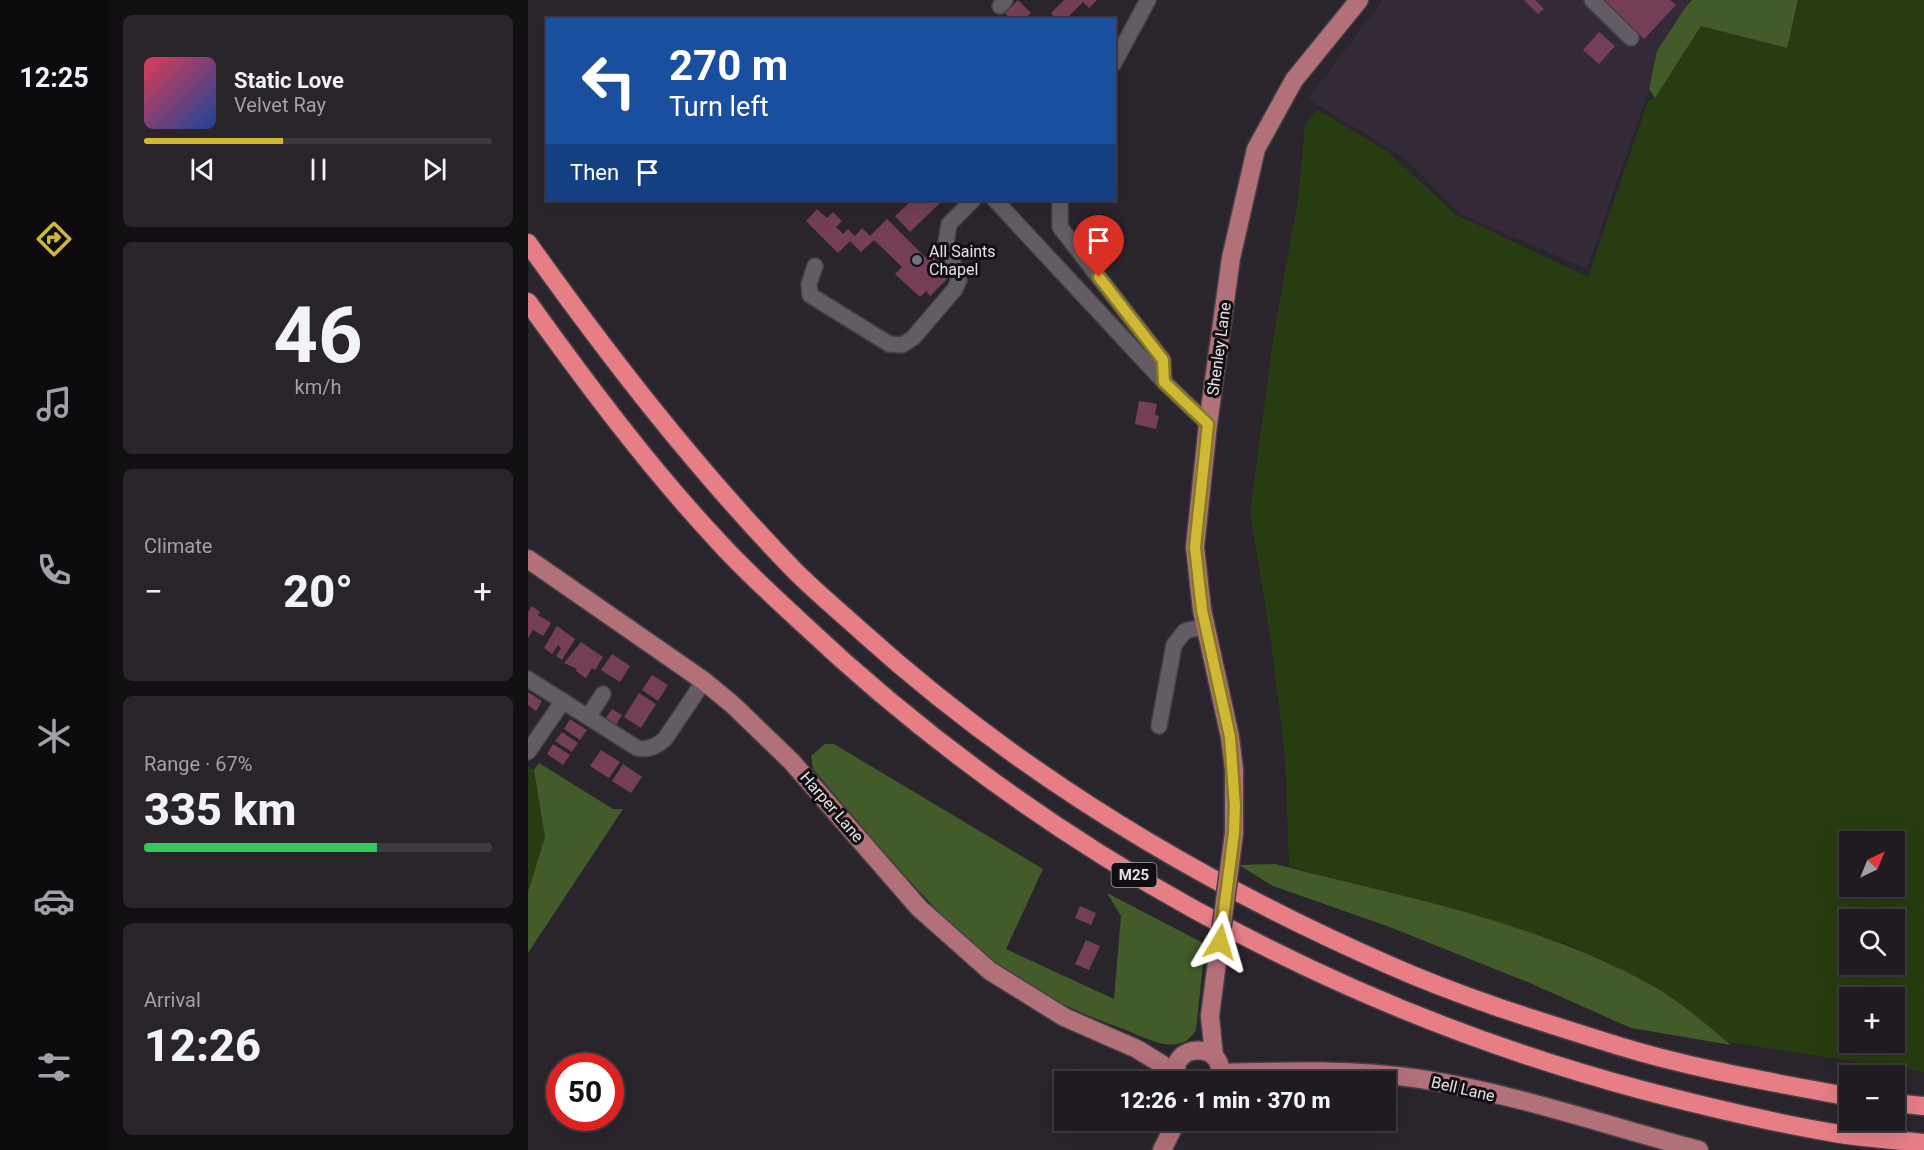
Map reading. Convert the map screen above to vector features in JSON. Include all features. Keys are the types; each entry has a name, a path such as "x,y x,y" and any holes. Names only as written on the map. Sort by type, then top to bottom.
{"highway":[{"name":"M25","path":"528,243 641,395 704,472 798,573 892,659 966,720 1046,777 1103,814 1249,899 1390,966 1492,1005 1634,1050 1721,1072 1839,1095"},
{"name":"M25","path":"528,302 587,384 662,478 720,544 791,612 845,663 946,747 1055,826 1128,872 1280,956 1360,993 1461,1034 1592,1077 1720,1110 1840,1134 1924,1143"},
{"path":"1905,1104 1924,1106"}],"main road":[{"name":"Shenley Lane","path":"1218,1071 1214,1056 1210,1016 1234,833 1234,769 1230,737 1206,626 1195,547 1208,424 1231,258 1256,149 1294,80 1359,0"},
{"name":"Harper Lane","path":"528,559 704,681 784,753 919,908 990,971 1064,1017 1137,1049 1169,1071"},
{"name":"Shenley Lane","path":"1179,1071 1180,1059 1188,1052 1210,1016"},
{"name":"Harper Lane","path":"1137,1049 1188,1052 1203,1050 1214,1056"},
{"name":"Bell Lane","path":"1396,1076 1421,1079 1472,1090 1699,1150"},
{"path":"1162,1150 1172,1131"}],"street":[{"path":"1116,59 1148,0"},
{"path":"1592,0 1631,38"},
{"path":"815,266 809,284 810,295 889,344 902,345 913,338 955,289 959,280 946,243 949,224 972,201"},
{"path":"996,201 1164,382 1208,424"},
{"path":"1060,201 1060,227 1163,360 1164,382"},
{"path":"1159,726 1174,645 1185,631 1206,626"},
{"path":"528,679 637,748 650,748 665,739 704,681"},
{"path":"588,717 603,694"},
{"path":"528,752 563,701"}],"shaded area":[{"path":"1383,0 1692,0 1657,51 1649,89 1587,269 1461,214 1405,158 1308,99"}],"green space":[{"path":"1692,0 1798,0 1787,48 1701,26 1655,98 1649,89 1657,51"},
{"path":"1798,0 1924,0 1924,1072 1905,1069 1905,1065 1878,1065 1727,1042 1653,986 1567,944 1483,918 1289,867 1285,755 1271,642 1250,512 1274,333 1298,199 1305,124 1318,110 1387,151 1455,214 1588,277 1648,101 1655,98 1701,26 1786,48"},
{"path":"825,744 834,744 1043,869 1006,949 1114,999 1121,916 1107,893 1205,944 1196,1030 1182,1043 1174,1045 1155,1042 1064,1005 1019,980 996,964 961,934 921,893 813,769 811,756"},
{"path":"539,763 613,809 623,809 528,953 528,892 545,837 534,770"},
{"path":"528,766 534,770 545,837 528,892"},
{"path":"1275,864 1468,913 1562,944 1651,985 1692,1013 1731,1045 1631,1028 1530,983 1387,926 1273,886 1239,865"}],"building":[{"path":"1018,0 1031,13 1028,16 1030,18 1009,18 1005,13"},
{"path":"1064,0 1097,0 1089,8 1083,2 1067,18 1055,18 1051,13"},
{"path":"1524,0 1535,0 1544,9 1538,14"},
{"path":"1604,0 1670,0 1676,5 1644,39"},
{"path":"1599,32 1615,46 1599,64 1583,50"},
{"path":"911,201 942,201 910,232 895,216"},
{"name":"All Saints Chapel","path":"817,209 827,218 833,212 842,221 836,227 843,234 848,229 855,236 862,228 870,236 887,219 925,257 932,251 944,262 937,269 947,279 930,296 926,291 920,297 895,274 902,267 874,240 861,252 850,241 838,253 806,221"},
{"path":"1139,401 1157,404 1155,415 1159,416 1156,429 1135,424"},
{"path":"532,606 540,612 538,615 551,623 543,636 533,630 528,638 528,612"},
{"path":"557,626 575,639 562,660 556,656 561,648 558,645 552,654 544,648"},
{"path":"581,642 603,657 595,670 592,668 586,678 576,671 577,669 564,663"},
{"path":"612,654 630,666 620,682 601,670"},
{"path":"652,675 668,685 658,701 642,690"},
{"path":"528,692 542,701 536,711 528,705"},
{"path":"639,693 656,704 641,728 624,717"},
{"path":"612,709 622,715 616,725 606,718"},
{"path":"570,719 587,730 580,740 564,729"},
{"path":"562,732 578,743 572,752 555,741"},
{"path":"553,744 570,755 563,765 547,754"},
{"path":"601,750 620,762 609,778 590,766"},
{"path":"623,764 642,777 631,793 612,781"},
{"path":"1080,906 1096,913 1091,925 1075,918"},
{"path":"1086,940 1100,946 1089,970 1075,964"}],"place":[{"name":"All Saints Chapel","path":"917,260"}],"route":[{"path":"1099,277 1163,360 1164,382 1208,424 1195,547 1202,610 1230,737 1235,806 1234,833 1220,942"}]}
